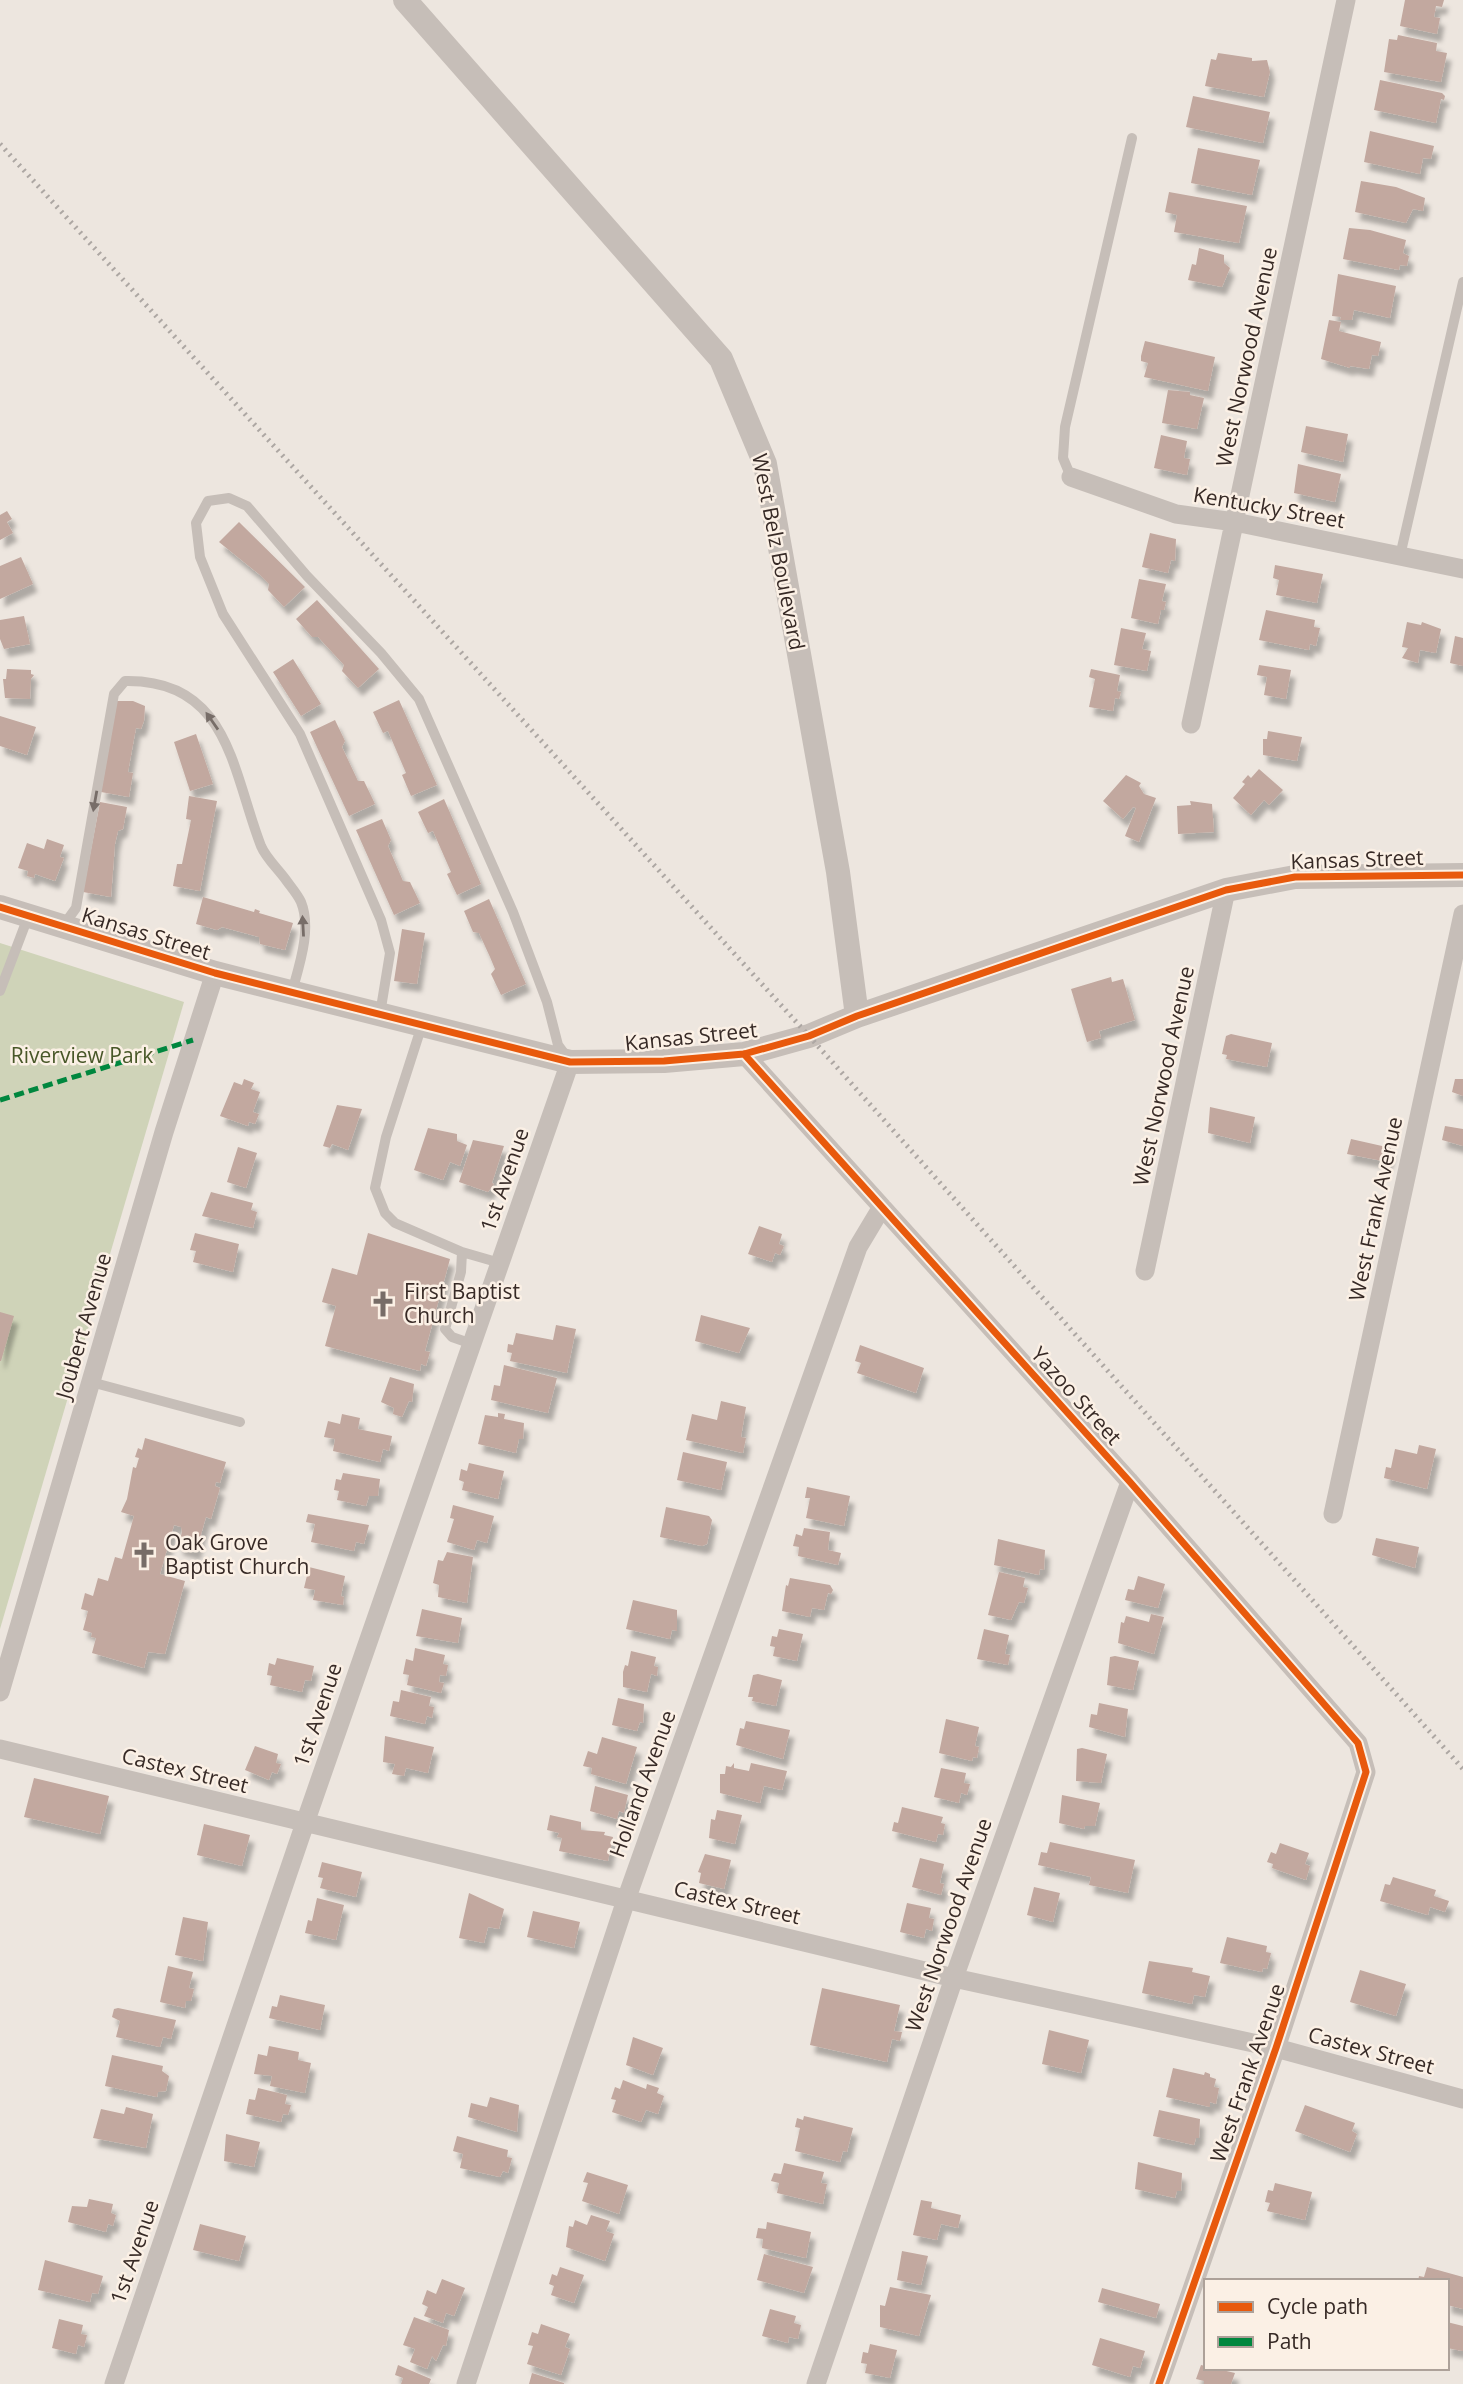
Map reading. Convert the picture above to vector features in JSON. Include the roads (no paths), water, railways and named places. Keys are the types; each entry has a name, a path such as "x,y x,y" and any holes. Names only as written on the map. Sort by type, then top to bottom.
{"street":[{"name":"West Belz Boulevard","path":"405,0 721,359 765,464 838,872 857,1016"},
{"name":"West Norwood Avenue","path":"1191,723 1346,0"},
{"name":"Kentucky Street","path":"1071,477 1176,514 1235,522 1463,569"},
{"name":"Kansas Street","path":"0,907 215,974 570,1062 664,1061 744,1054 810,1036 857,1016 1226,890 1295,877 1463,875"},
{"name":"West Norwood Avenue","path":"1146,1271 1226,890"},
{"name":"West Frank Avenue","path":"1333,1514 1463,914"},
{"name":"Joubert Avenue","path":"0,1692 215,974"},
{"name":"Yazoo Street","path":"744,1054 1130,1482 1358,1743 1366,1772"},
{"name":"1st Avenue","path":"114,2384 305,1823 570,1062"},
{"name":"Holland Avenue","path":"466,2384 626,1900 858,1247 882,1207"},
{"name":"West Norwood Avenue","path":"816,2384 954,1978 1130,1482"},
{"name":"Castex Street","path":"0,1749 954,1978 1276,2048 1463,2099"},
{"name":"West Frank Avenue","path":"1159,2384 1276,2048 1366,1772"}],"lane":[{"path":"1071,477 1063,458 1065,427 1132,138"},
{"path":"1400,556 1463,282"},
{"path":"380,1014 390,953 381,920 300,734 223,614 200,557 197,535 196,523 208,501 229,498 247,506 307,576 381,653 418,699 513,912 547,1002 558,1045 570,1062"},
{"path":"62,927 76,908 114,694 125,681 143,681 174,688 201,705 222,735 239,773 262,849 302,903 305,934 292,992"},
{"path":"0,991 28,916"},
{"path":"423,1025 386,1137 375,1188 385,1213 395,1223 462,1252 500,1263"},
{"path":"462,1252 461,1272 445,1329 452,1337 472,1344"},
{"path":"91,1382 240,1422"}],"railway":[{"path":"0,144 809,1036 1463,1769"}],"place":[{"name":"First Baptist Church","path":"383,1304"},
{"name":"Oak Grove Baptist Church","path":"144,1555"}],"park label":[{"name":"Riverview Park","path":"82,1056"}]}
